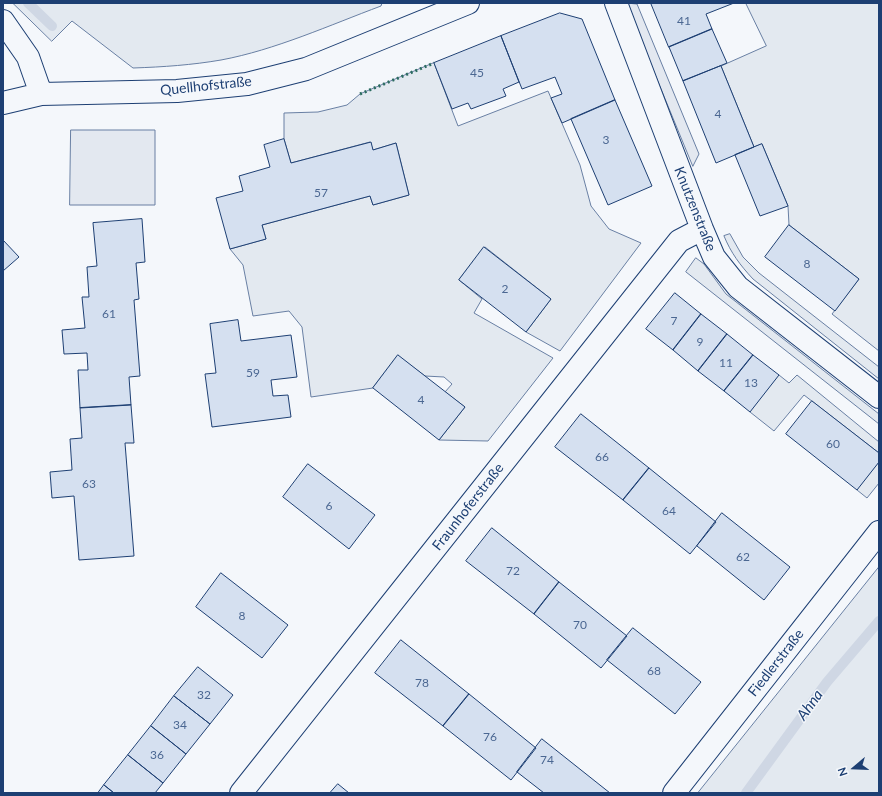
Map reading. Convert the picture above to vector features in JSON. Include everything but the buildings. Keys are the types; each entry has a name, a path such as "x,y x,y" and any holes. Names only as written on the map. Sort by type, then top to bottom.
{"street":[{"name":"Quellhofstraße","path":"3,103 41,94 177,91 247,84 306,68 468,3"},
{"name":"Knutzenstraße","path":"616,3 714,258 738,287 879,397"},
{"path":"3,21 28,57 41,94"},
{"name":"Fraunhoferstraße","path":"241,793 679,241 702,229"},
{"name":"Fiedlerstraße","path":"674,793 879,532"}],"shaded area":[{"path":"13,3 382,3 381,6 282,44 241,56 199,63 133,68 72,21 52,41"},
{"path":"626,3 637,4 699,154 693,166"},
{"path":"746,3 879,3 879,351 832,314 859,279 789,225 788,206 762,144 754,147 721,66 766,46"},
{"path":"434,63 458,126 548,91 580,165 591,206 609,229 641,243 560,351 526,332 551,299 485,247 459,280 482,299 474,313 553,358 488,441 439,440 465,407 445,392 452,384 444,377 425,376 398,356 373,388 311,397 302,327 289,311 253,316 243,265 230,249 266,239 262,225 370,196 373,205 409,195 396,143 373,150 370,142 291,163 284,139 284,113 318,112 347,105 360,94"},
{"path":"71,130 155,130 155,205 70,205"},
{"path":"730,234 743,257 759,273 879,367 879,379 753,279 740,264 730,248 724,236"},
{"path":"696,258 704,264 726,294 879,414 879,424 686,272"},
{"path":"779,375 789,383 797,375 879,442 879,453 804,395 774,431 750,412"},
{"path":"879,462 879,483 867,498 857,490"},
{"path":"879,567 879,793 698,793"}],"waterway":[{"path":"28,3 52,26"},
{"name":"Ahna","path":"746,793 827,682 879,621"}],"hedge":[{"path":"360,94 434,63"}]}
